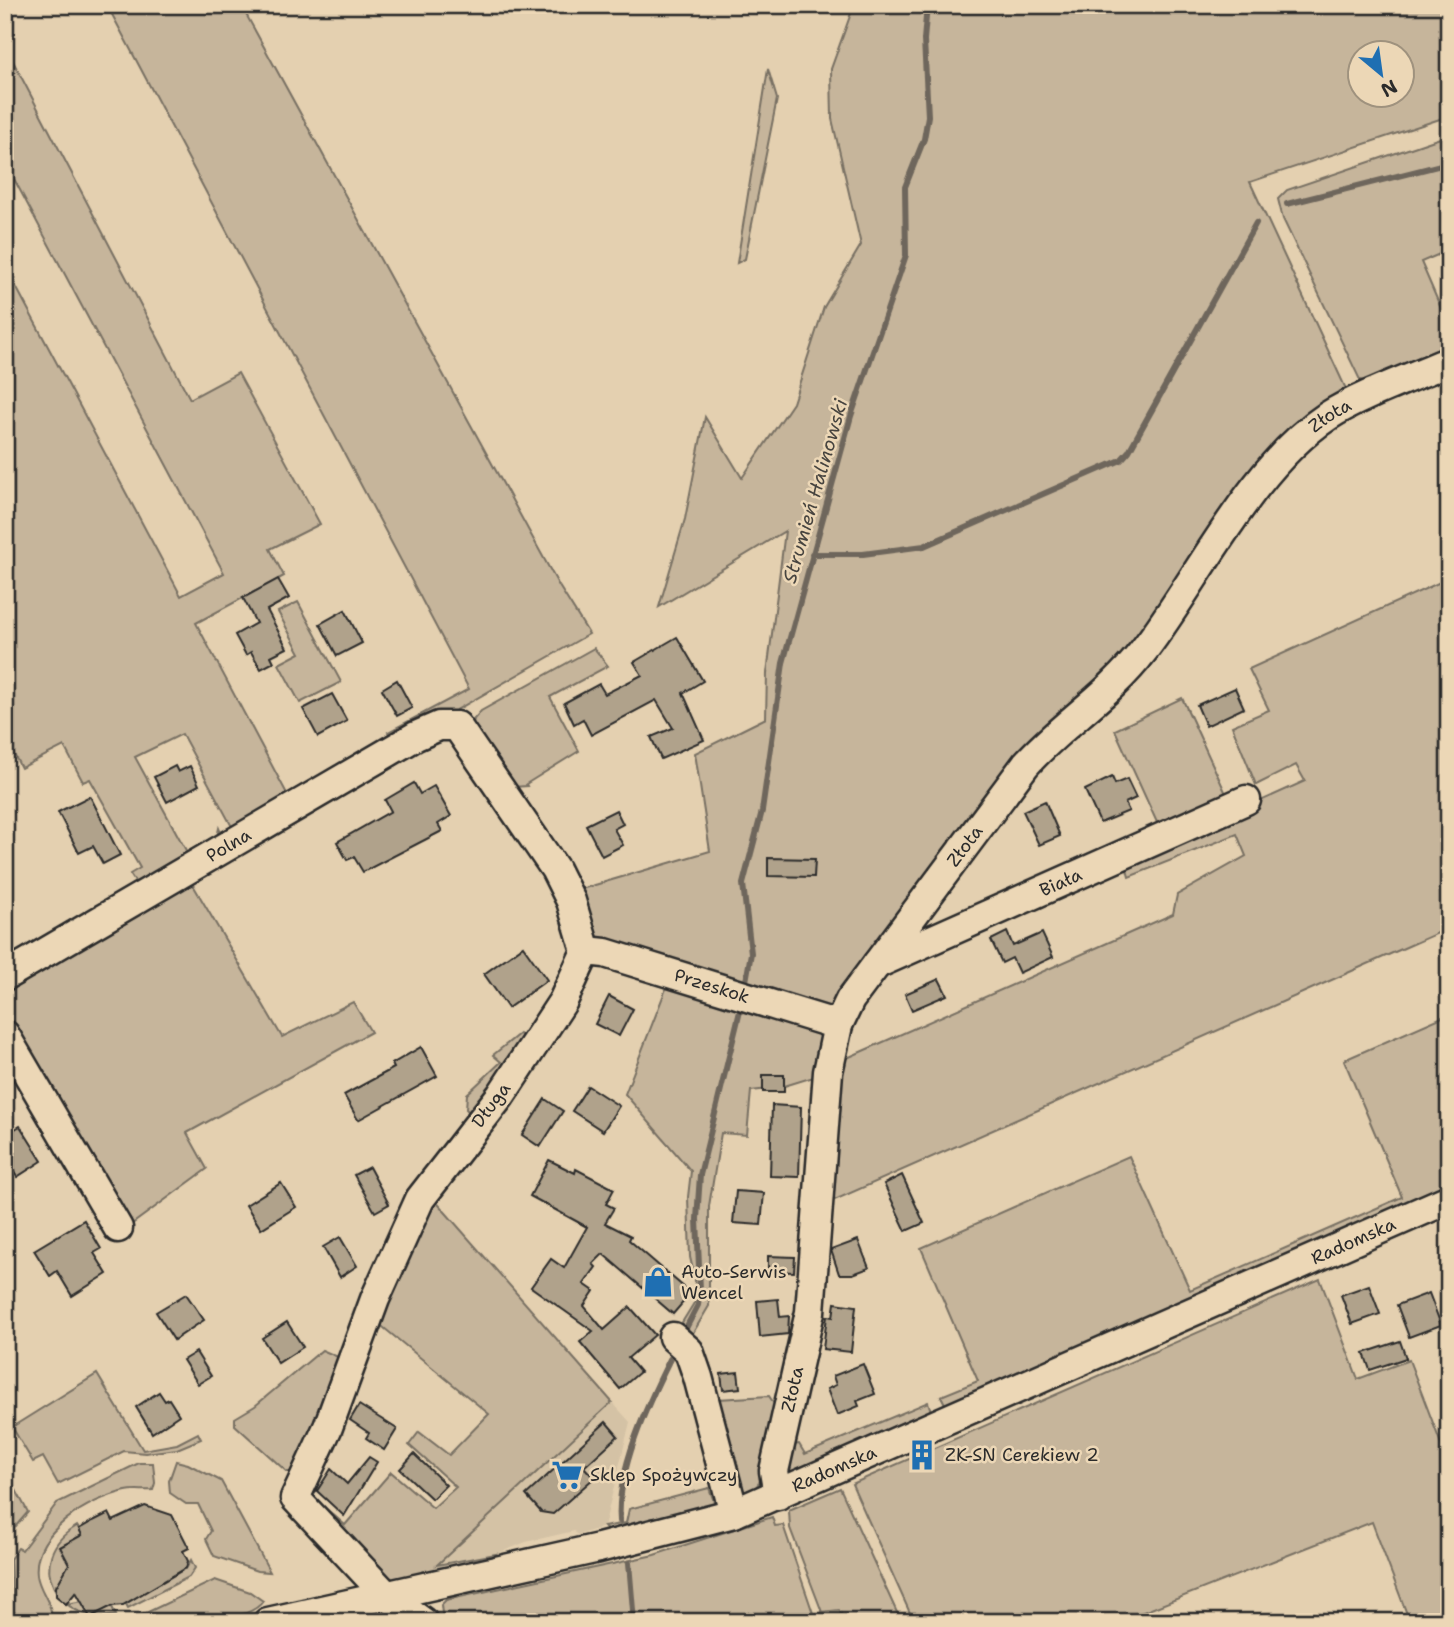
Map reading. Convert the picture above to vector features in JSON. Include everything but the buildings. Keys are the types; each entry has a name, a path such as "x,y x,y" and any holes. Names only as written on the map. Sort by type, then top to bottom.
{"street":[{"name":"Złota","path":"778,1495 774,1471 810,1312 828,1072 838,1025 850,1000 1026,764 1048,740 1113,688 1145,649 1264,478 1296,440 1329,415 1449,361"},
{"name":"Polna","path":"5,976 416,736 439,726 457,726 555,869 571,901 586,951"},
{"name":"Biała","path":"874,966 1246,800"},
{"name":"Przeskok","path":"586,951 605,953 838,1025"},
{"name":"Długa","path":"387,1596 295,1498 328,1427 375,1299 420,1199 508,1084 563,1001 586,951"},
{"path":"5,1035 118,1228"},
{"name":"Radomska","path":"268,1622 599,1548 734,1513 1449,1199"},
{"path":"673,1337 689,1351 694,1364 734,1513"},
{"path":"387,1596 422,1622"}],"shaded area":[{"path":"107,5 241,5 559,586 589,634 444,717 394,741 388,732 469,689"},
{"path":"854,5 1449,5 1449,116 1250,182 1346,389 1342,398 1278,450 1153,611 1156,625 1015,762 817,1076 778,1088 751,1091 747,1135 721,1133 709,1206 709,1306 690,1338 678,1329 694,1303 695,1279 690,1257 688,1197 691,1171 625,1094 676,963 593,943 578,890 710,851 695,753 766,718 767,673 785,531 659,607 685,519 705,417 742,478 793,403 824,307 861,245 832,119 831,69"},
{"path":"5,46 190,399 238,373 320,524 270,549 284,576 196,623 293,805 237,836 182,734 135,757 188,854 217,837 219,828 222,835 139,888 130,874 140,868 90,779 83,782 64,746 21,768 5,737 5,266 181,596 224,573 5,162"},
{"path":"768,69 777,99 745,259 737,263"},
{"path":"1449,135 1449,250 1421,262 1449,327 1449,352 1376,384 1360,380 1283,219 1278,199 1287,190"},
{"path":"1449,578 1449,928 828,1203 840,1052 847,1058 1173,914 1177,895 1246,856 1237,834 1129,877 1125,862 1305,781 1296,765 1256,785 1232,726 1269,710 1249,669"},
{"path":"298,602 341,682 300,703 279,664 300,653 278,612"},
{"path":"594,648 608,666 550,697 579,751 526,784 527,786 513,787 472,727 474,719 481,711"},
{"path":"1182,698 1228,798 1159,827 1115,730"},
{"path":"189,878 282,1037 353,1002 371,1032 187,1133 207,1169 128,1227 5,1020 5,982"},
{"path":"1449,1014 1449,1187 946,1406 941,1396 978,1381 921,1248 1129,1156 1190,1290 1402,1197 1344,1060"},
{"path":"519,1034 526,1038 472,1115 466,1109 467,1094 501,1062 493,1055"},
{"path":"432,1190 435,1191 432,1197 612,1402 437,1565 496,1554 463,1569 390,1581 315,1506 307,1492 345,1525 391,1472 433,1508 456,1487 409,1445 419,1432 449,1455 489,1414 378,1323 354,1379 404,1244"},
{"path":"1320,1279 1358,1379 1409,1360 1449,1465 1449,1622 1410,1622 1372,1522 1118,1622 914,1622 852,1484"},
{"path":"322,1350 338,1357 339,1364 296,1472 287,1472 235,1425 235,1418 255,1406"},
{"path":"97,1374 143,1450 177,1444 198,1433 201,1439 177,1449 145,1453 124,1451 58,1484 43,1457 33,1462 12,1427"},
{"path":"351,1386 337,1435 334,1432"},
{"path":"769,1396 775,1405 765,1473 753,1492 741,1496 718,1399"},
{"path":"612,1402 630,1422 604,1527 577,1535 574,1531 526,1542 496,1554 436,1566"},
{"path":"928,1402 931,1411 928,1419 785,1476 785,1446 799,1444 805,1454"},
{"path":"176,1461 188,1464 221,1481 270,1572 257,1571 214,1556 206,1539 211,1531 198,1504 186,1504 170,1493 169,1481"},
{"path":"139,1463 153,1463 153,1490 126,1491 96,1501 66,1520 44,1545 38,1559 37,1575 51,1610 51,1622 29,1622 28,1615 13,1622 10,1559 18,1548 22,1550 57,1503"},
{"path":"10,1479 28,1512 9,1534 5,1528 5,1482"},
{"path":"709,1488 716,1507 612,1536 604,1527 626,1523 629,1509"},
{"path":"840,1488 899,1617 886,1622 845,1622 839,1610 822,1612 790,1528 789,1510"},
{"path":"772,1517 775,1526 783,1525 816,1622 443,1622 441,1605 446,1600 654,1555"},
{"path":"77,1526 86,1539 67,1559 74,1570 56,1585 65,1602 53,1587 49,1571 51,1555 60,1539"},
{"path":"191,1560 195,1568 189,1577 128,1608 126,1604 182,1567 186,1569"},
{"path":"215,1580 250,1592 263,1601 254,1609 221,1619 127,1622"},
{"path":"83,1601 97,1614 111,1605 116,1615 95,1616 77,1611 68,1604"}],"waterway":[{"name":"Strumień Halinowski","path":"745,987 751,953 743,884 762,811 783,663 851,416 906,255 905,187 924,139 928,116 924,40 927,5"},
{"path":"1287,204 1449,163"},
{"path":"812,554 863,554 924,546 1121,460 1129,451 1256,223"},
{"name":"Strumień Halinowski","path":"685,1330 698,1305 700,1290 697,1219 700,1175 741,1007"},
{"name":"Strumień Halinowski","path":"620,1521 620,1501 628,1459 643,1416 670,1359"},
{"name":"Strumień Halinowski","path":"629,1563 634,1622"}],"place":[{"name":"Auto-Serwis Wencel","path":"658,1282"},
{"name":"ZK-SN Cerekiew 2","path":"922,1455"},
{"name":"Sklep Spożywczy","path":"567,1475"}]}
